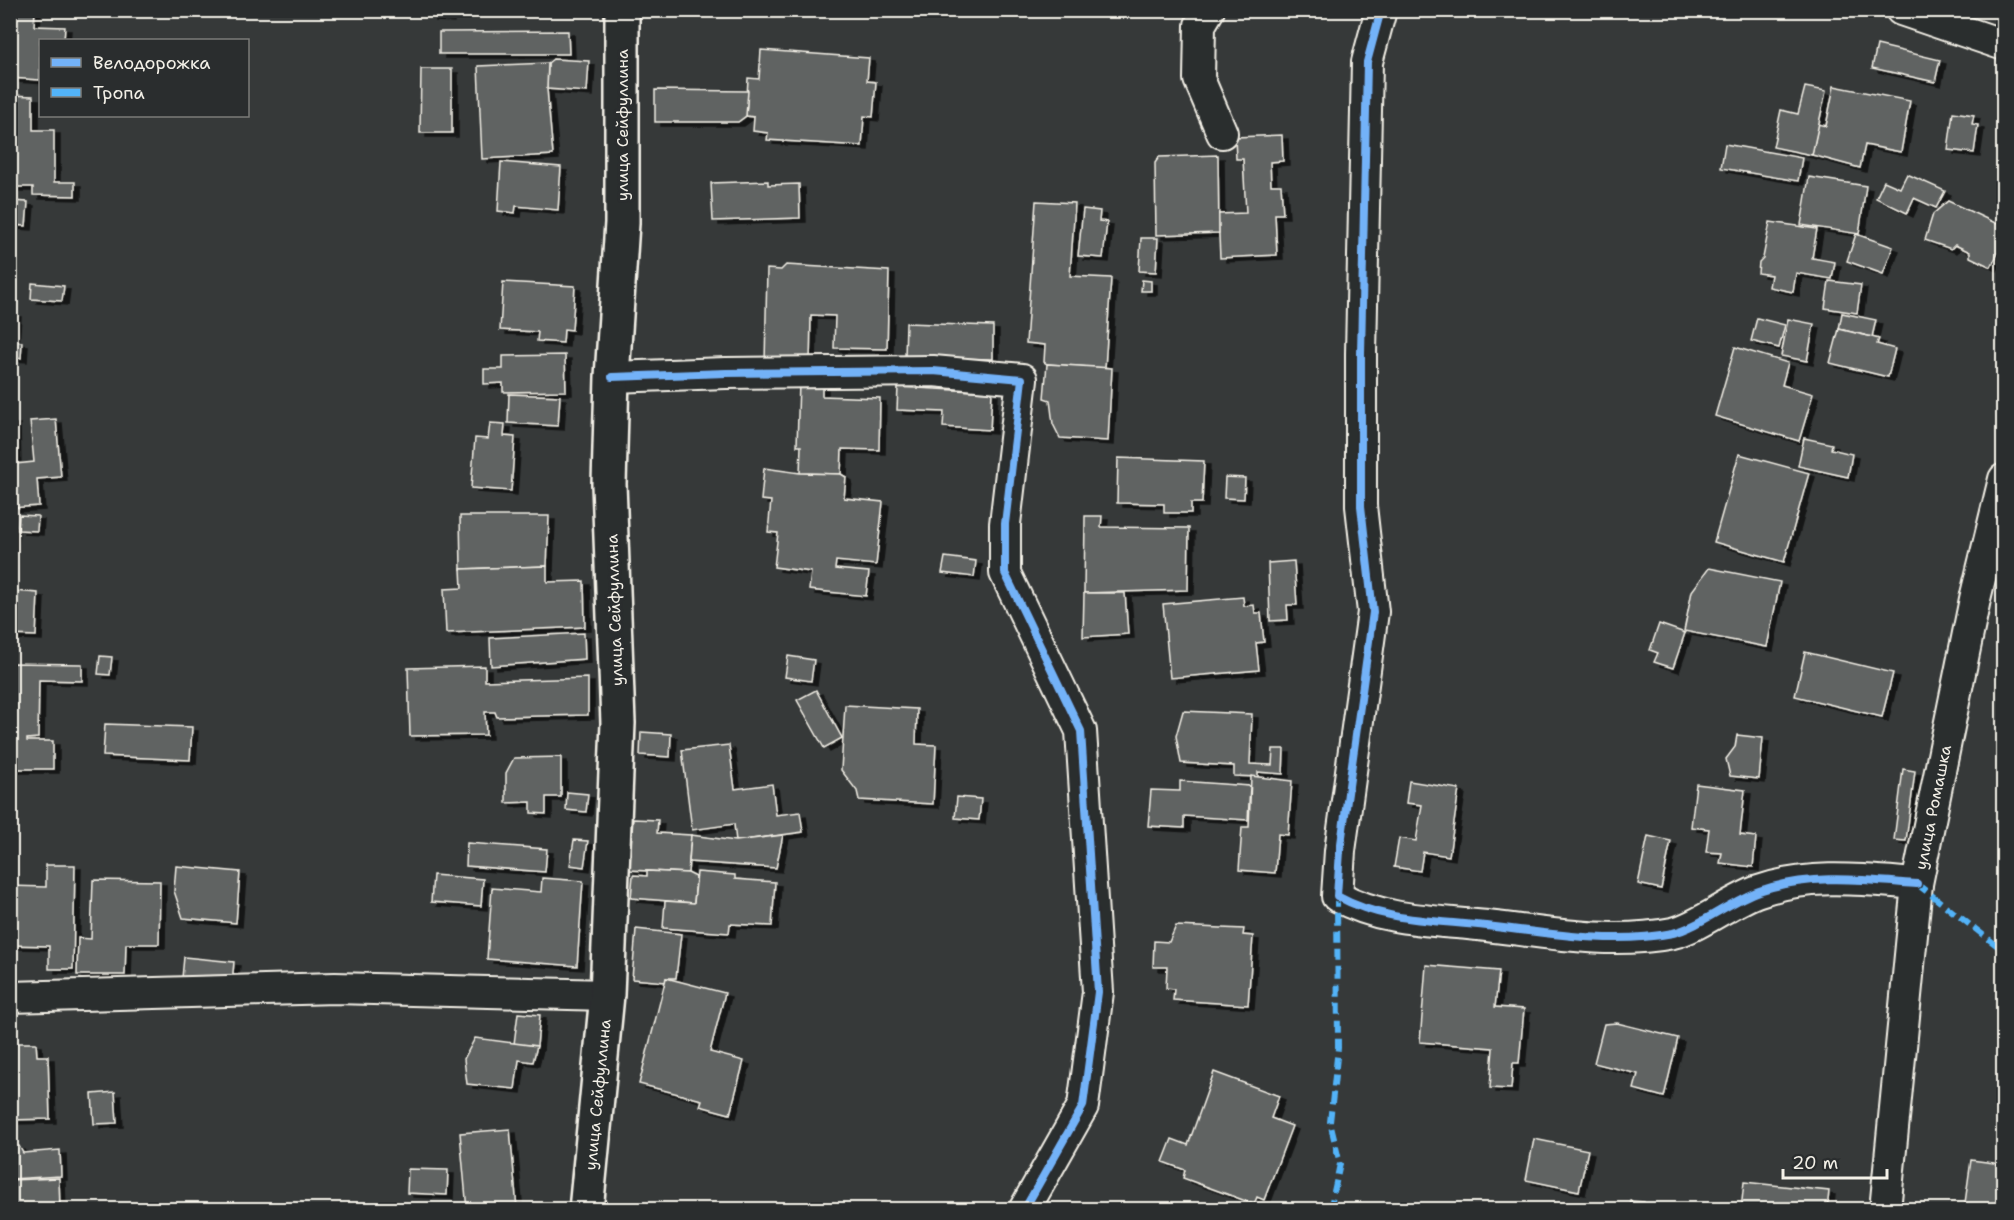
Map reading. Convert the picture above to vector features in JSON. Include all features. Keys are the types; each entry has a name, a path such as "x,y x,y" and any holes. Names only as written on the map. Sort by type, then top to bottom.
{"street":[{"name":"улица Сейфуллина","path":"586,1209 607,995 618,723 609,484 612,377 622,223 622,10"},
{"path":"1209,10 1200,25 1199,79 1222,133"},
{"path":"1381,10 1367,62 1361,342 1361,506 1373,612 1340,851 1336,896 1358,908 1406,921 1471,924 1593,938 1675,933 1760,891 1825,878 1917,884"},
{"path":"1901,10 2004,45"},
{"path":"612,377 726,373 933,371 1022,379 1005,524 1005,573 1081,731 1098,992 1083,1106 1024,1209"},
{"name":"улица Ромашка","path":"1886,1209 1917,884 1975,598 2004,479"},
{"path":"10,997 335,988 607,995"}],"building":[{"path":"10,10 35,10 34,26 65,27 64,39 39,39 39,80 10,78"},
{"path":"430,10 449,10 448,18 430,17"},
{"path":"568,31 569,54 439,54 439,32"},
{"path":"1877,45 1940,60 1935,82 1872,68"},
{"path":"761,50 869,58 867,81 876,82 873,117 864,116 862,146 767,140 768,133 753,131 754,117 746,116 748,78 759,79"},
{"path":"553,59 589,61 587,92 547,89 548,63"},
{"path":"548,63 547,89 553,155 482,159 478,66"},
{"path":"421,69 452,69 452,133 420,133"},
{"path":"1834,86 1910,101 1901,152 1865,145 1860,168 1812,155 1818,124 1826,126"},
{"path":"1805,87 1826,91 1812,155 1773,147 1781,110 1798,114"},
{"path":"655,90 748,91 746,116 738,122 655,122"},
{"path":"10,95 33,96 33,130 54,130 54,182 75,182 75,196 33,195 33,187 10,187"},
{"path":"1953,112 1974,115 1972,124 1978,125 1974,153 1948,150"},
{"path":"1282,135 1283,161 1270,162 1271,185 1281,185 1283,214 1275,214 1277,255 1220,258 1218,214 1246,213 1243,159 1236,159 1235,137"},
{"path":"1725,144 1802,158 1798,181 1721,168"},
{"path":"1218,155 1219,233 1156,235 1155,163 1159,157"},
{"path":"501,162 561,167 558,210 516,206 515,213 498,211"},
{"path":"1907,174 1945,191 1936,208 1914,198 1907,213 1876,198 1884,181 1900,188"},
{"path":"1809,177 1866,186 1859,234 1801,225"},
{"path":"768,181 768,185 799,184 800,218 713,221 711,183"},
{"path":"10,201 28,202 26,226 10,225"},
{"path":"1036,201 1075,203 1070,276 1111,278 1105,368 1047,364 1044,362 1045,345 1026,343"},
{"path":"1948,201 2004,227 2004,241 1991,267 1970,257 1970,252 1955,245 1951,249 1925,240 1933,214"},
{"path":"1083,209 1100,211 1099,221 1107,222 1103,258 1078,256"},
{"path":"1770,222 1817,229 1812,258 1835,262 1832,279 1796,273 1793,292 1769,287 1771,275 1758,273"},
{"path":"1856,234 1893,247 1883,274 1847,261"},
{"path":"1141,238 1158,238 1156,272 1139,271"},
{"path":"786,265 889,271 887,349 834,348 835,316 811,315 810,364 765,363 767,269 781,270"},
{"path":"1142,280 1151,281 1151,291 1141,291"},
{"path":"1829,281 1861,285 1857,313 1825,308"},
{"path":"503,282 575,286 572,330 564,329 563,343 537,341 538,332 500,330"},
{"path":"32,283 64,286 62,301 31,299"},
{"path":"10,313 15,313 13,341 22,342 21,358 10,357"},
{"path":"1842,313 1876,320 1872,337 1839,329"},
{"path":"1757,318 1785,325 1779,348 1751,341"},
{"path":"1788,319 1814,324 1807,361 1781,356"},
{"path":"906,323 993,326 993,359 905,357"},
{"path":"1839,329 1879,339 1877,344 1895,349 1888,377 1830,363"},
{"path":"1735,347 1788,363 1782,385 1813,394 1799,441 1715,416"},
{"path":"565,355 566,391 503,392 503,383 484,384 484,369 503,369 503,356"},
{"path":"1047,364 1112,368 1108,441 1060,438 1053,424 1050,400 1044,398"},
{"path":"799,383 822,383 822,396 880,398 879,450 842,449 841,474 800,473 801,446 797,446"},
{"path":"898,387 992,392 990,430 943,427 944,412 897,410"},
{"path":"509,394 560,396 558,426 508,423"},
{"path":"56,419 61,477 37,479 39,506 10,508 10,467 15,464 34,462 30,421"},
{"path":"10,420 14,420 15,464 10,467"},
{"path":"490,423 505,424 504,436 515,437 511,491 471,488 475,438 488,439"},
{"path":"1804,438 1832,444 1831,449 1852,454 1848,477 1798,466"},
{"path":"1739,454 1809,473 1784,562 1714,542"},
{"path":"1118,458 1204,461 1202,503 1191,503 1191,513 1164,513 1164,504 1117,503"},
{"path":"764,468 800,473 841,474 846,477 844,498 883,502 876,565 836,561 835,569 869,572 866,596 809,590 811,572 774,567 778,533 768,532 771,501 761,500"},
{"path":"1225,477 1245,478 1244,499 1224,498"},
{"path":"19,515 38,516 37,531 18,530"},
{"path":"460,516 549,516 547,566 461,569"},
{"path":"1085,516 1102,516 1101,527 1189,528 1188,590 1084,593"},
{"path":"10,524 13,524 10,589"},
{"path":"945,557 976,561 974,577 942,573"},
{"path":"1294,561 1297,605 1287,605 1288,620 1270,621 1268,563"},
{"path":"547,566 547,582 584,581 585,627 446,633 444,589 462,588 461,569"},
{"path":"1709,568 1780,582 1767,647 1684,631 1692,591"},
{"path":"13,591 38,593 36,636 11,635"},
{"path":"1084,593 1125,593 1128,634 1083,637"},
{"path":"1243,597 1244,606 1254,605 1255,613 1261,613 1264,642 1256,643 1259,670 1170,678 1163,604"},
{"path":"1659,624 1685,633 1673,668 1654,662 1658,653 1650,650"},
{"path":"584,633 585,659 491,666 490,638"},
{"path":"1805,652 1893,673 1882,717 1795,696"},
{"path":"100,656 112,657 110,675 98,674"},
{"path":"788,656 814,660 811,681 785,677"},
{"path":"10,663 82,664 82,681 39,680 38,738 27,739 27,741 53,741 53,769 10,769"},
{"path":"485,666 485,681 588,678 588,715 497,717 495,712 485,712 486,735 410,736 408,668"},
{"path":"816,690 842,738 824,748 797,700"},
{"path":"845,705 917,709 916,744 936,745 933,804 859,800 857,791 841,770"},
{"path":"1183,711 1252,714 1250,764 1272,765 1273,749 1284,749 1283,774 1258,772 1258,777 1234,776 1234,766 1181,763 1176,736"},
{"path":"105,724 192,727 190,760 103,756"},
{"path":"641,732 671,734 670,757 640,755"},
{"path":"1737,735 1763,738 1759,779 1730,776 1726,759 1735,747"},
{"path":"729,745 735,789 772,784 776,815 800,812 803,832 736,841 734,824 692,830 682,750"},
{"path":"561,757 561,797 546,797 546,814 531,813 531,802 506,803 506,773 514,758"},
{"path":"1903,769 1915,771 1906,841 1894,840"},
{"path":"1251,776 1292,781 1288,835 1278,834 1275,873 1239,870 1242,827 1249,827"},
{"path":"1180,781 1250,786 1248,820 1184,816 1184,828 1148,826 1151,790 1180,791"},
{"path":"1409,781 1459,789 1449,856 1423,852 1420,871 1394,867 1399,838 1416,841 1422,805 1406,803"},
{"path":"1696,784 1745,790 1740,835 1756,837 1753,867 1720,863 1722,853 1706,852 1709,829 1691,827"},
{"path":"567,792 588,794 586,812 566,810"},
{"path":"957,797 981,799 979,820 955,818"},
{"path":"633,819 658,820 657,833 691,835 688,873 629,870"},
{"path":"691,835 736,841 783,835 776,868 689,862"},
{"path":"1648,836 1671,841 1661,889 1638,884"},
{"path":"574,840 588,841 584,867 570,865"},
{"path":"467,843 547,849 545,872 466,866"},
{"path":"46,865 75,865 73,969 49,969 49,946 10,945 10,886 46,887"},
{"path":"176,866 240,872 236,923 183,918 174,891"},
{"path":"647,871 688,873 696,877 694,903 631,898 633,875 647,876"},
{"path":"697,872 735,875 735,879 775,882 772,926 730,924 729,933 663,928 665,901 694,903"},
{"path":"433,875 483,879 481,906 431,902"},
{"path":"542,878 583,881 577,966 487,959 492,888 541,892"},
{"path":"93,880 160,881 159,944 126,944 125,975 77,975 78,938 91,939"},
{"path":"1176,926 1244,929 1243,935 1253,936 1248,1005 1173,1000 1174,989 1166,988 1167,967 1153,967 1154,941 1169,942"},
{"path":"636,929 681,934 676,978 666,978 666,982 632,979"},
{"path":"184,957 234,962 232,983 182,978"},
{"path":"1426,965 1499,971 1495,1007 1524,1009 1519,1063 1513,1063 1511,1089 1490,1088 1493,1048 1420,1042"},
{"path":"666,978 725,993 710,1052 744,1061 730,1114 700,1106 702,1100 639,1084"},
{"path":"518,1013 540,1015 537,1046 514,1044"},
{"path":"1617,1023 1678,1038 1664,1097 1634,1089 1638,1074 1594,1063 1604,1024"},
{"path":"475,1038 537,1046 533,1062 519,1060 515,1089 467,1084 464,1059"},
{"path":"10,1043 36,1043 37,1056 48,1056 50,1119 10,1120"},
{"path":"1214,1072 1279,1096 1271,1118 1292,1126 1264,1200 1257,1197 1254,1204 1183,1178 1185,1170 1163,1162 1172,1139 1188,1145"},
{"path":"115,1092 117,1123 94,1124 92,1094"},
{"path":"510,1129 517,1209 467,1210 460,1133"},
{"path":"1534,1139 1588,1150 1579,1191 1526,1180"},
{"path":"10,1146 19,1146 23,1153 60,1150 61,1176 10,1179"},
{"path":"1971,1160 1994,1163 2004,1168 2004,1210 1964,1210"},
{"path":"408,1169 448,1170 447,1195 407,1193"},
{"path":"59,1178 60,1210 10,1210 10,1180"},
{"path":"1744,1182 1829,1191 1827,1210 1741,1210"},
{"path":"1631,1201 1644,1202 1643,1210 1629,1210"},
{"path":"627,1202 667,1206 667,1210 626,1210"},
{"path":"354,1205 383,1205 383,1210 354,1210"}],"marked path":[{"path":"1917,884 2004,951"},
{"path":"1330,1210 1340,1164 1330,1122 1338,1048 1337,896"}],"cycle path":[{"path":"1381,10 1367,62 1361,354 1361,506 1373,612 1340,851 1337,896 1373,911 1410,918 1580,937 1627,938 1683,930 1749,895 1779,885 1838,879 1917,884"},
{"path":"612,377 726,373 933,371 1022,379 1005,524 1005,573 1081,731 1098,992 1083,1106 1024,1210"}]}
